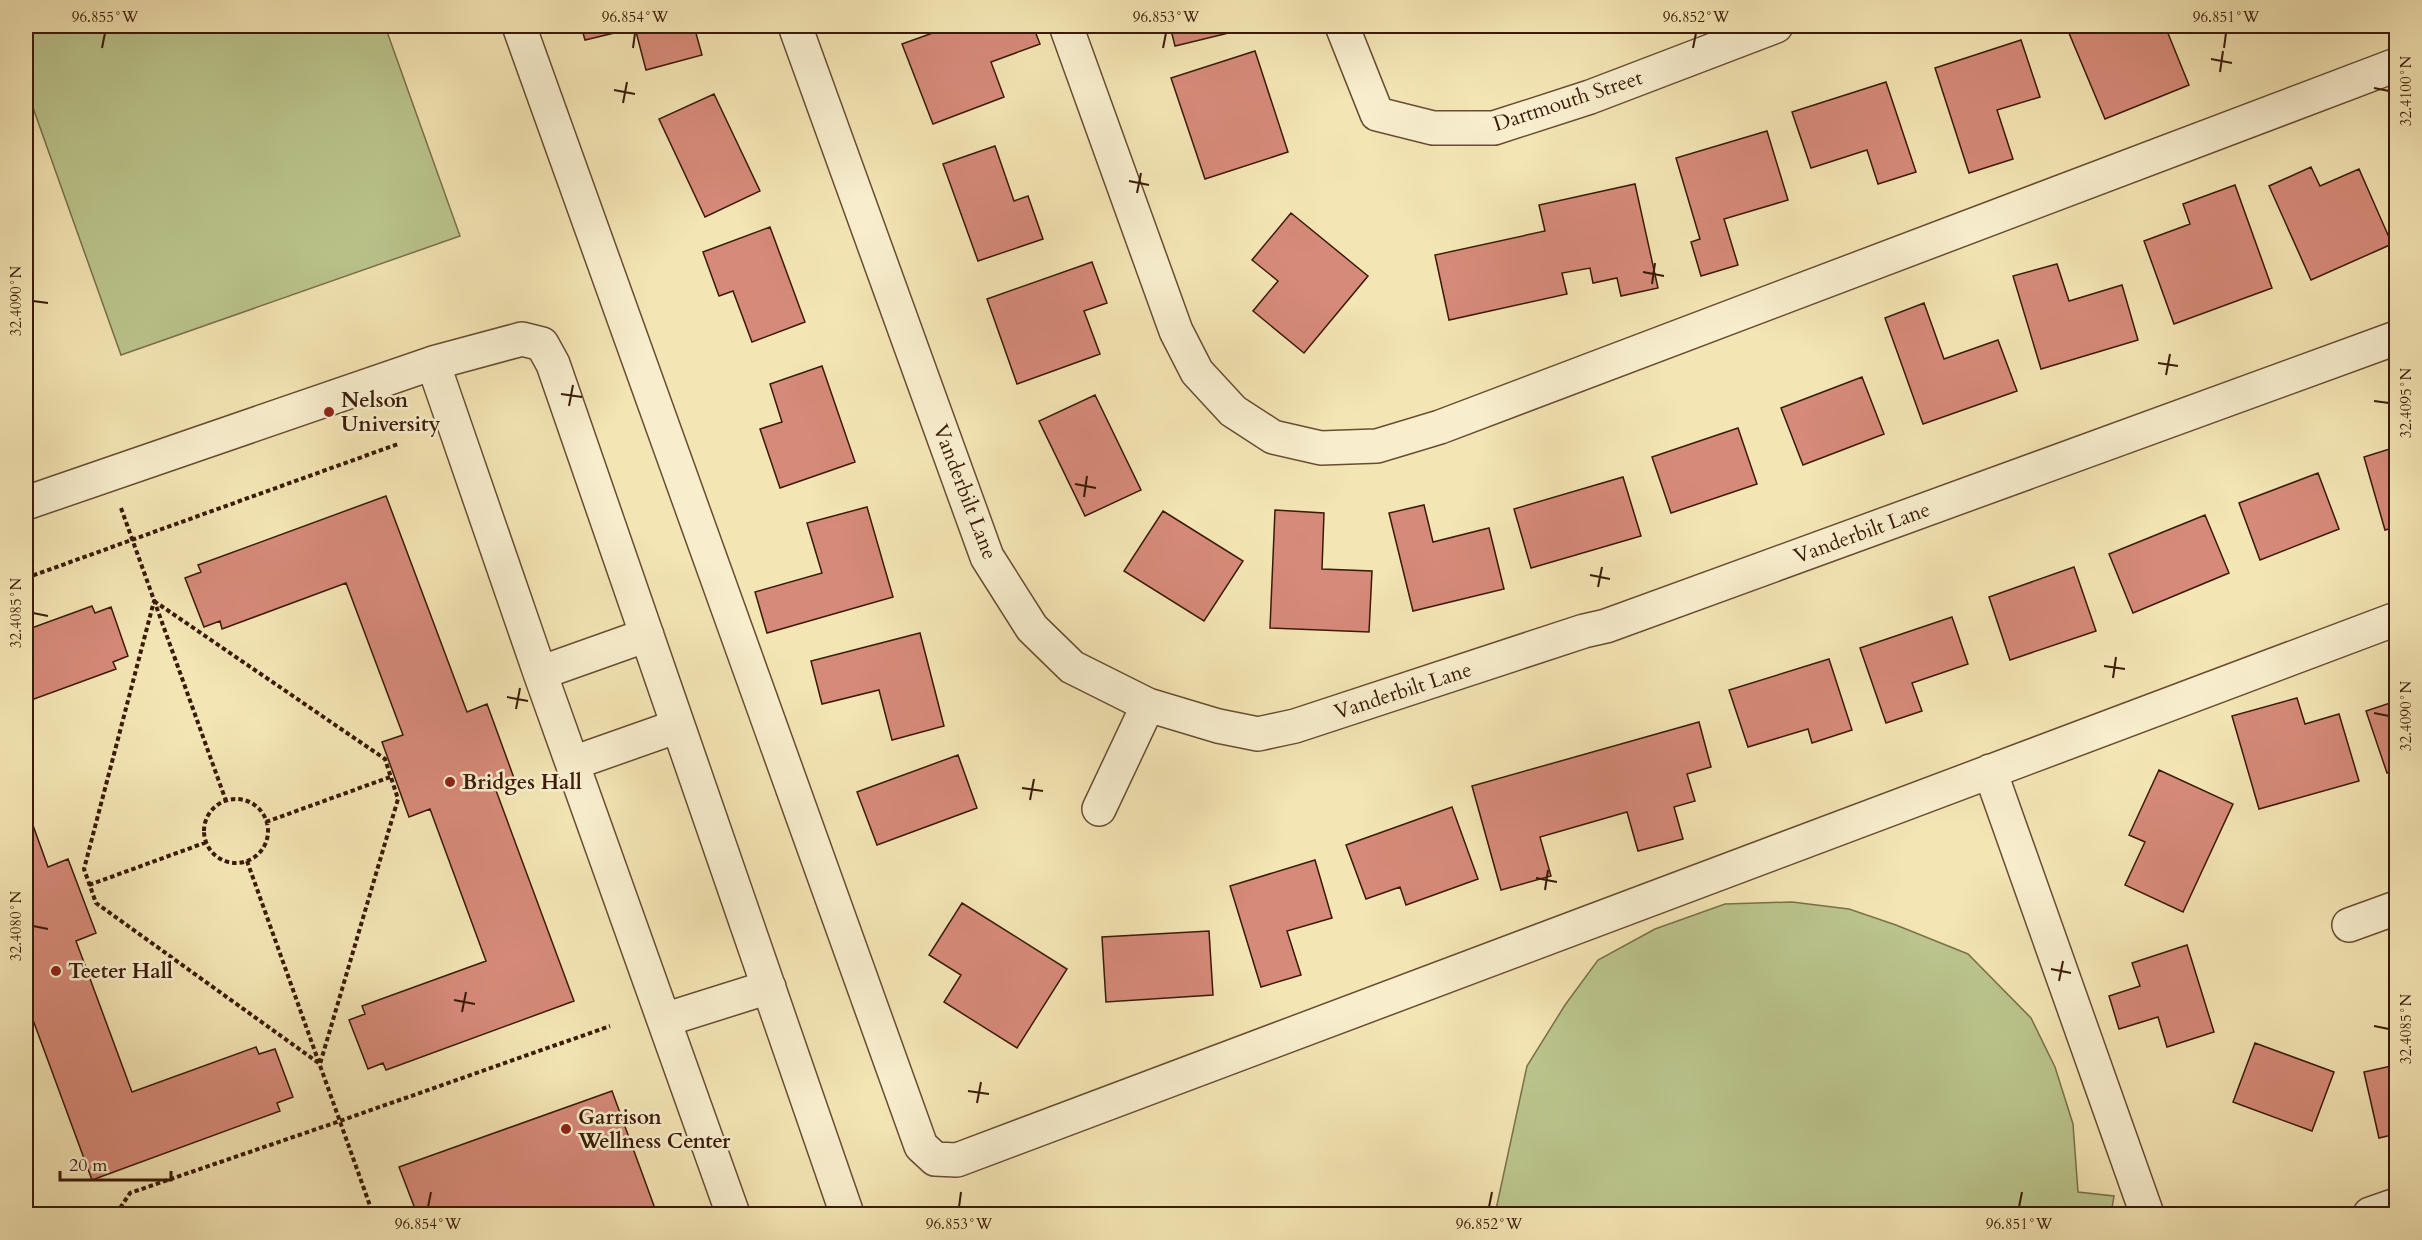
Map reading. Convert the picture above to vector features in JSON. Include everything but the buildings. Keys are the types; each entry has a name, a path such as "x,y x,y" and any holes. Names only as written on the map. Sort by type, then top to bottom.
{"street":[{"path":"519,26 921,1146 935,1159 957,1160 2397,619"},
{"name":"Vanderbilt Lane","path":"795,26 987,557 1032,628 1072,667 1148,705 1218,726 1258,734 1295,726 1584,631 1606,626 2397,338"},
{"path":"1066,26 1176,331 1197,372 1233,411 1273,437 1321,448 1377,446 1440,427 2397,65"},
{"name":"Dartmouth Street","path":"1342,26 1377,114 1432,128 1494,128 1590,97 1776,26"},
{"path":"26,503 433,363 522,339 542,344 553,364 847,1215"},
{"path":"433,363 540,673 733,1215"},
{"path":"540,673 647,635"},
{"path":"1099,809 1148,705"},
{"path":"573,763 678,726"},
{"path":"1990,771 2147,1215"},
{"path":"2349,925 2397,908"},
{"path":"664,1020 769,987"},
{"path":"2370,1215 2397,1204"}],"path":[{"path":"26,578 398,444"},
{"path":"109,474 226,801"},
{"path":"154,601 385,759 398,799 320,1064"},
{"path":"154,601 84,868 89,885 96,903 320,1064"},
{"path":"266,822 390,777"},
{"path":"241,799 251,803 260,810 266,822 267,840 262,850 247,861 234,863 224,860 215,855 207,842 204,828 207,818 212,810 226,801 241,799"},
{"path":"89,885 207,842"},
{"path":"247,861 373,1215"},
{"path":"116,1215 130,1193 610,1026"}],"green space":[{"path":"26,26 385,26 460,236 121,355 26,88"},
{"path":"1792,902 1849,909 1968,954 2031,1018 2055,1067 2073,1124 2078,1192 2114,1196 2111,1214 1495,1214 1527,1066 1565,1005 1598,960 1655,929 1725,904"}],"place":[{"name":"Nelson University","path":"329,412"},
{"name":"Bridges Hall","path":"450,782"},
{"name":"Teeter Hall","path":"56,971"},
{"name":"Garrison Wellness Center","path":"566,1129"}]}
